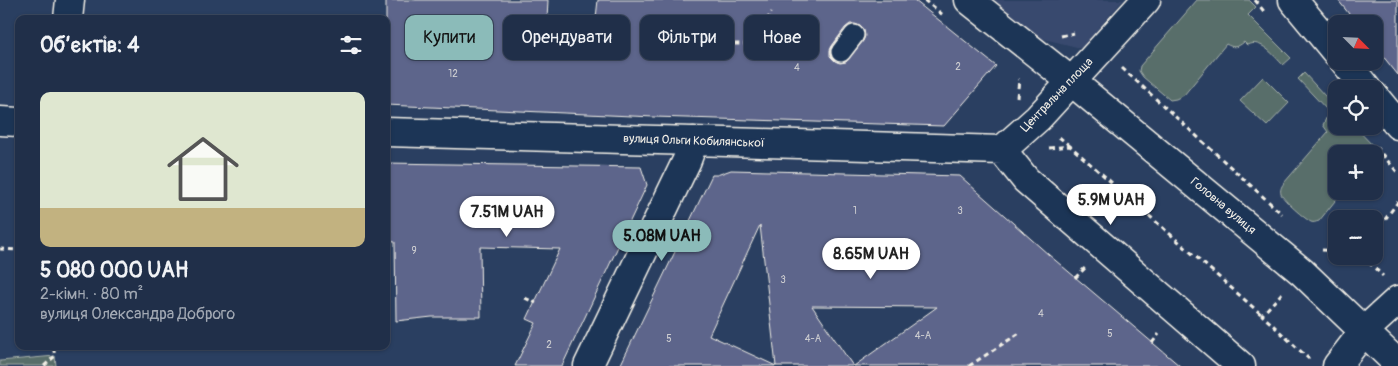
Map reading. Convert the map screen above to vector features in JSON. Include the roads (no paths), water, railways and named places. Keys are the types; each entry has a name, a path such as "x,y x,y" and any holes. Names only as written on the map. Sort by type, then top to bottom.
{"street":[{"path":"68,15 70,0"},
{"name":"Головна вулиця","path":"969,0 1071,81 1302,272 1398,364"},
{"name":"Центральна площа","path":"1002,150 1038,118 1146,0"},
{"path":"1293,0 1328,42"},
{"path":"1352,70 1360,80"},
{"path":"1383,107 1398,125"},
{"path":"0,121 15,122"},
{"name":"вулиця Ольги Кобилянської","path":"390,132 1002,150"},
{"path":"588,366 687,160 694,141"},
{"path":"1002,150 1026,180 1241,366"},
{"path":"1337,366 1364,331 1398,300"}],"lane":[{"path":"841,52 854,34"}]}
